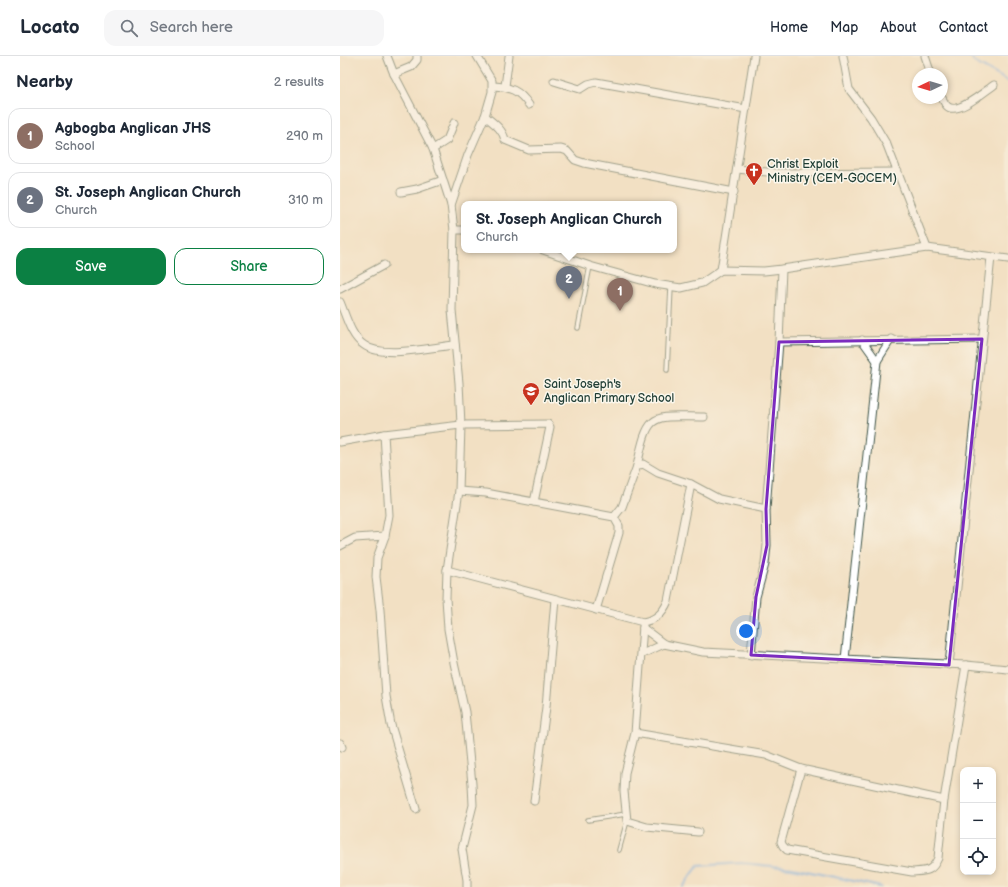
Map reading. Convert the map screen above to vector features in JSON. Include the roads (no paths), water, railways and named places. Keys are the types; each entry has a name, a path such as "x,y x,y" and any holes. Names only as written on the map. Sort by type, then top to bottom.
{"street":[{"path":"387,56 394,74 433,149 451,205 454,230 452,310 460,383 460,491 447,570 446,598 448,629 465,712 472,784 473,805 462,849 467,887"},
{"path":"394,74 412,67 417,60 417,56"},
{"path":"451,205 468,154 485,116 492,86 492,81 477,56"},
{"path":"505,86 509,56"},
{"path":"721,270 754,56"},
{"path":"843,56 849,89 875,125 887,146 927,248"},
{"path":"925,56 929,68"},
{"path":"554,81 580,89 588,84 596,82 746,109"},
{"path":"946,104 953,108 963,107 994,85"},
{"path":"492,86 505,86 522,94 529,105"},
{"path":"485,116 504,134 505,140 529,150 561,149 567,151 575,160 584,163 734,192"},
{"path":"433,149 447,140 454,123"},
{"path":"737,169 777,173 898,172"},
{"path":"401,192 417,189 443,180"},
{"path":"454,230 461,230"},
{"path":"552,253 590,266 671,287 681,288 702,283 721,270 764,271 927,248 1008,259"},
{"path":"949,665 991,257"},
{"path":"340,289 384,265"},
{"path":"752,655 756,597 765,564 767,545 766,509 779,342 782,269"},
{"path":"340,302 342,310 356,338 373,350 388,352 455,345"},
{"path":"779,342 890,339 982,339"},
{"path":"845,659 876,361 890,339"},
{"path":"862,340 876,361"},
{"path":"614,517 622,507 637,466 643,437 650,423 659,417 704,417"},
{"path":"340,442 384,434 461,425 550,426 534,502"},
{"path":"384,434 389,515 385,536 375,567 386,696 391,725 416,809"},
{"path":"637,466 643,464 658,473 691,484 719,499 766,509"},
{"path":"643,625 657,617 664,610 668,601 691,484"},
{"path":"460,491 486,493 614,517"},
{"path":"596,610 618,533 619,526 614,517"},
{"path":"340,546 355,538 385,536"},
{"path":"447,570 596,610 643,625 664,644 703,652 966,665 1008,669"},
{"path":"534,801 546,707 555,599"},
{"path":"643,625 635,733 625,773 624,791 627,817 647,827 698,832"},
{"path":"642,654 664,644"},
{"path":"801,769 781,842 788,850 912,872 926,871 934,867 938,858 944,800 966,665"},
{"path":"635,733 766,755 801,769 944,800"}],"lane":[{"path":"578,328 590,266"},
{"path":"667,370 671,287"},
{"path":"588,820 627,817 618,850"}],"waterway":[{"path":"971,56 974,62 1008,81"},
{"path":"683,887 698,866 741,863 792,868 881,887"}],"place":[{"name":"Christ Exploit Ministry (CEM-GOCEM)","path":"754,186"},
{"name":"St. Joseph Anglican Church","path":"569,299"},
{"name":"Agbogba Anglican JHS","path":"620,311"},
{"name":"Saint Joseph's Anglican Primary School","path":"531,406"}]}
